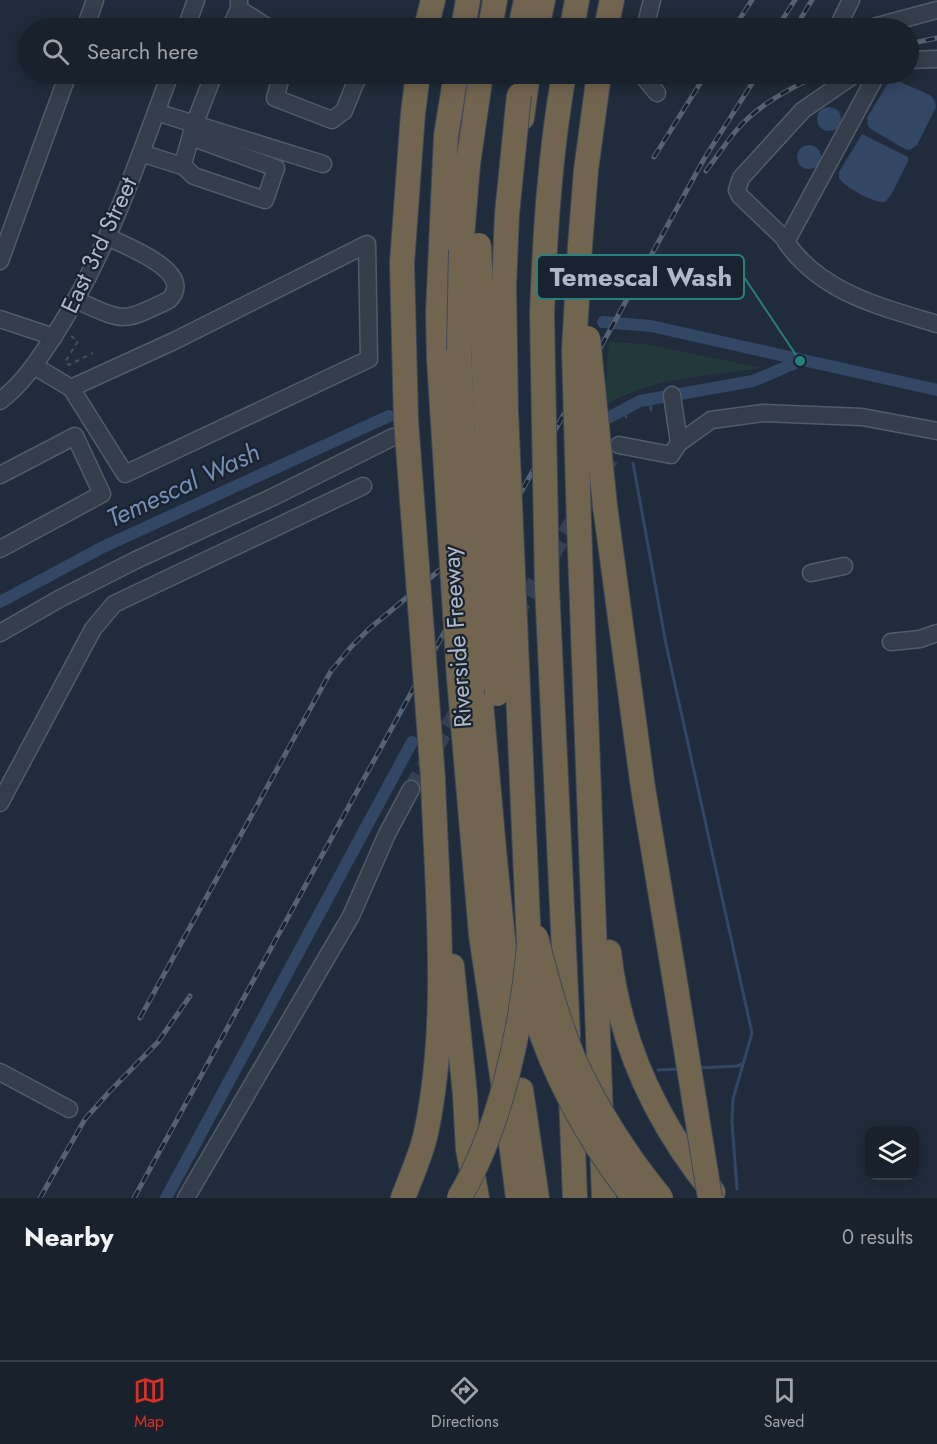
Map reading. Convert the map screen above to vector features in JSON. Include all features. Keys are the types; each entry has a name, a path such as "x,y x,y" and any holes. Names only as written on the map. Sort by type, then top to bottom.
{"highway":[{"path":"426,18 428,0"},
{"path":"428,18 433,0"},
{"path":"465,18 468,0"},
{"path":"492,18 495,0"},
{"path":"506,18 510,0"},
{"path":"522,18 526,0"},
{"path":"533,18 537,0"},
{"path":"539,18 543,0"},
{"path":"561,18 562,0"},
{"path":"574,18 577,0"},
{"path":"608,18 612,0"},
{"path":"417,84 402,263 401,300 406,420 434,778 465,1095 468,1149 477,1198"},
{"name":"Riverside Freeway","path":"454,84 446,136 460,249 439,359 487,686 482,935 518,1198"},
{"path":"480,84 468,164 460,249 487,686 494,850 512,1030 537,1198"},
{"path":"460,249 480,203 494,84"},
{"path":"527,84 510,232 502,353 487,686 509,897 518,958 536,1024 577,1114 598,1151 634,1198"},
{"path":"557,84 558,109"},
{"path":"562,84 544,252 542,314 547,586 575,1198"},
{"path":"444,1198 488,1099 505,1037 516,926 494,327 500,176 516,85"},
{"path":"459,1198 480,1154 501,1096 521,1008 529,946 506,411 504,286 516,85"},
{"path":"597,85 579,246 574,350 604,1198"},
{"path":"579,246 605,506 643,788 710,1198"},
{"path":"586,684 598,846 612,981 626,1034 643,1083 665,1125 689,1163 718,1198"},
{"path":"487,686 518,806 524,881 535,934 560,1021 574,1058 614,1131 635,1165 661,1198"},
{"path":"403,1198 425,1136 438,1048 434,778"}],"street":[{"path":"89,18 95,0"},
{"path":"190,18 196,0"},
{"path":"648,18 652,0"},
{"path":"842,18 851,0"},
{"path":"239,5 256,18"},
{"path":"907,18 937,10"},
{"path":"919,60 937,59"},
{"path":"0,261 64,84"},
{"name":"East 3rd Street","path":"0,400 10,393 34,366 76,300 108,237 127,192 166,84"},
{"path":"181,164 210,84"},
{"path":"279,84 275,98 332,120 344,111 355,84"},
{"path":"649,84 657,93"},
{"path":"841,84 803,110 741,178 737,190 740,196 786,240 795,254 831,285 862,301 937,324"},
{"path":"786,240 872,84"},
{"path":"141,153 181,164 194,176 265,200 276,168 192,131 156,112"},
{"path":"192,131 323,164"},
{"path":"76,300 111,315 128,318 161,304 173,296 176,288 174,276 162,265 108,237"},
{"path":"34,366 71,388 125,474 369,359 367,244 174,341 71,388"},
{"path":"0,319 54,337"},
{"path":"672,394 679,443"},
{"path":"620,445 671,454 679,443 711,420 763,413 862,417 937,431"},
{"path":"0,475 75,436 102,494 0,549"},
{"path":"0,633 59,599 136,560 273,497 393,437"},
{"path":"0,803 93,629 114,604 363,486"},
{"path":"811,573 844,566"},
{"path":"891,642 920,639 937,633"},
{"path":"186,1198 351,916 387,834 411,789"},
{"path":"0,1072 69,1109"}],"path":[{"path":"72,336 78,340 65,362 69,365 93,353"}],"green space":[{"path":"609,342 645,344 762,368 660,383 622,396 604,406"}],"water":[{"path":"887,84 905,84 930,95 935,101 936,107 917,145 910,150 872,130 868,126 867,118"},
{"path":"829,107 838,110 841,119 838,128 829,131 820,128 817,119 820,110"},
{"path":"862,134 908,157 891,195 885,202 860,194 839,178 839,172"},
{"path":"809,145 818,148 821,157 818,166 809,169 800,166 797,157 800,148"}],"waterway":[{"name":"Temescal Wash","path":"603,322 651,326 937,390"},
{"path":"606,419 640,401 753,381 800,361"},
{"path":"650,399 651,410"},
{"path":"625,408 626,417"},
{"name":"Temescal Wash","path":"0,602 103,547 389,416"},
{"path":"633,463 666,644 752,1033 733,1099 732,1122 737,1189"},
{"path":"166,1198 412,742"},
{"path":"699,1068 742,1064"},
{"path":"658,1070 680,1069"}],"tunnel":[{"path":"515,616 619,445"},
{"path":"411,789 461,705"}],"railway":[{"path":"740,18 752,0"},
{"path":"783,18 795,0"},
{"path":"801,18 812,0"},
{"path":"919,42 937,38"},
{"path":"654,157 700,84"},
{"path":"134,1198 704,159 752,84"},
{"path":"706,171 743,123 763,106 802,84"},
{"path":"140,1018 331,671 369,629 454,558 487,520 506,491"},
{"path":"40,1198 85,1119 158,1042 190,996"}],"place":[{"name":"Temescal Wash","path":"800,361"}]}
